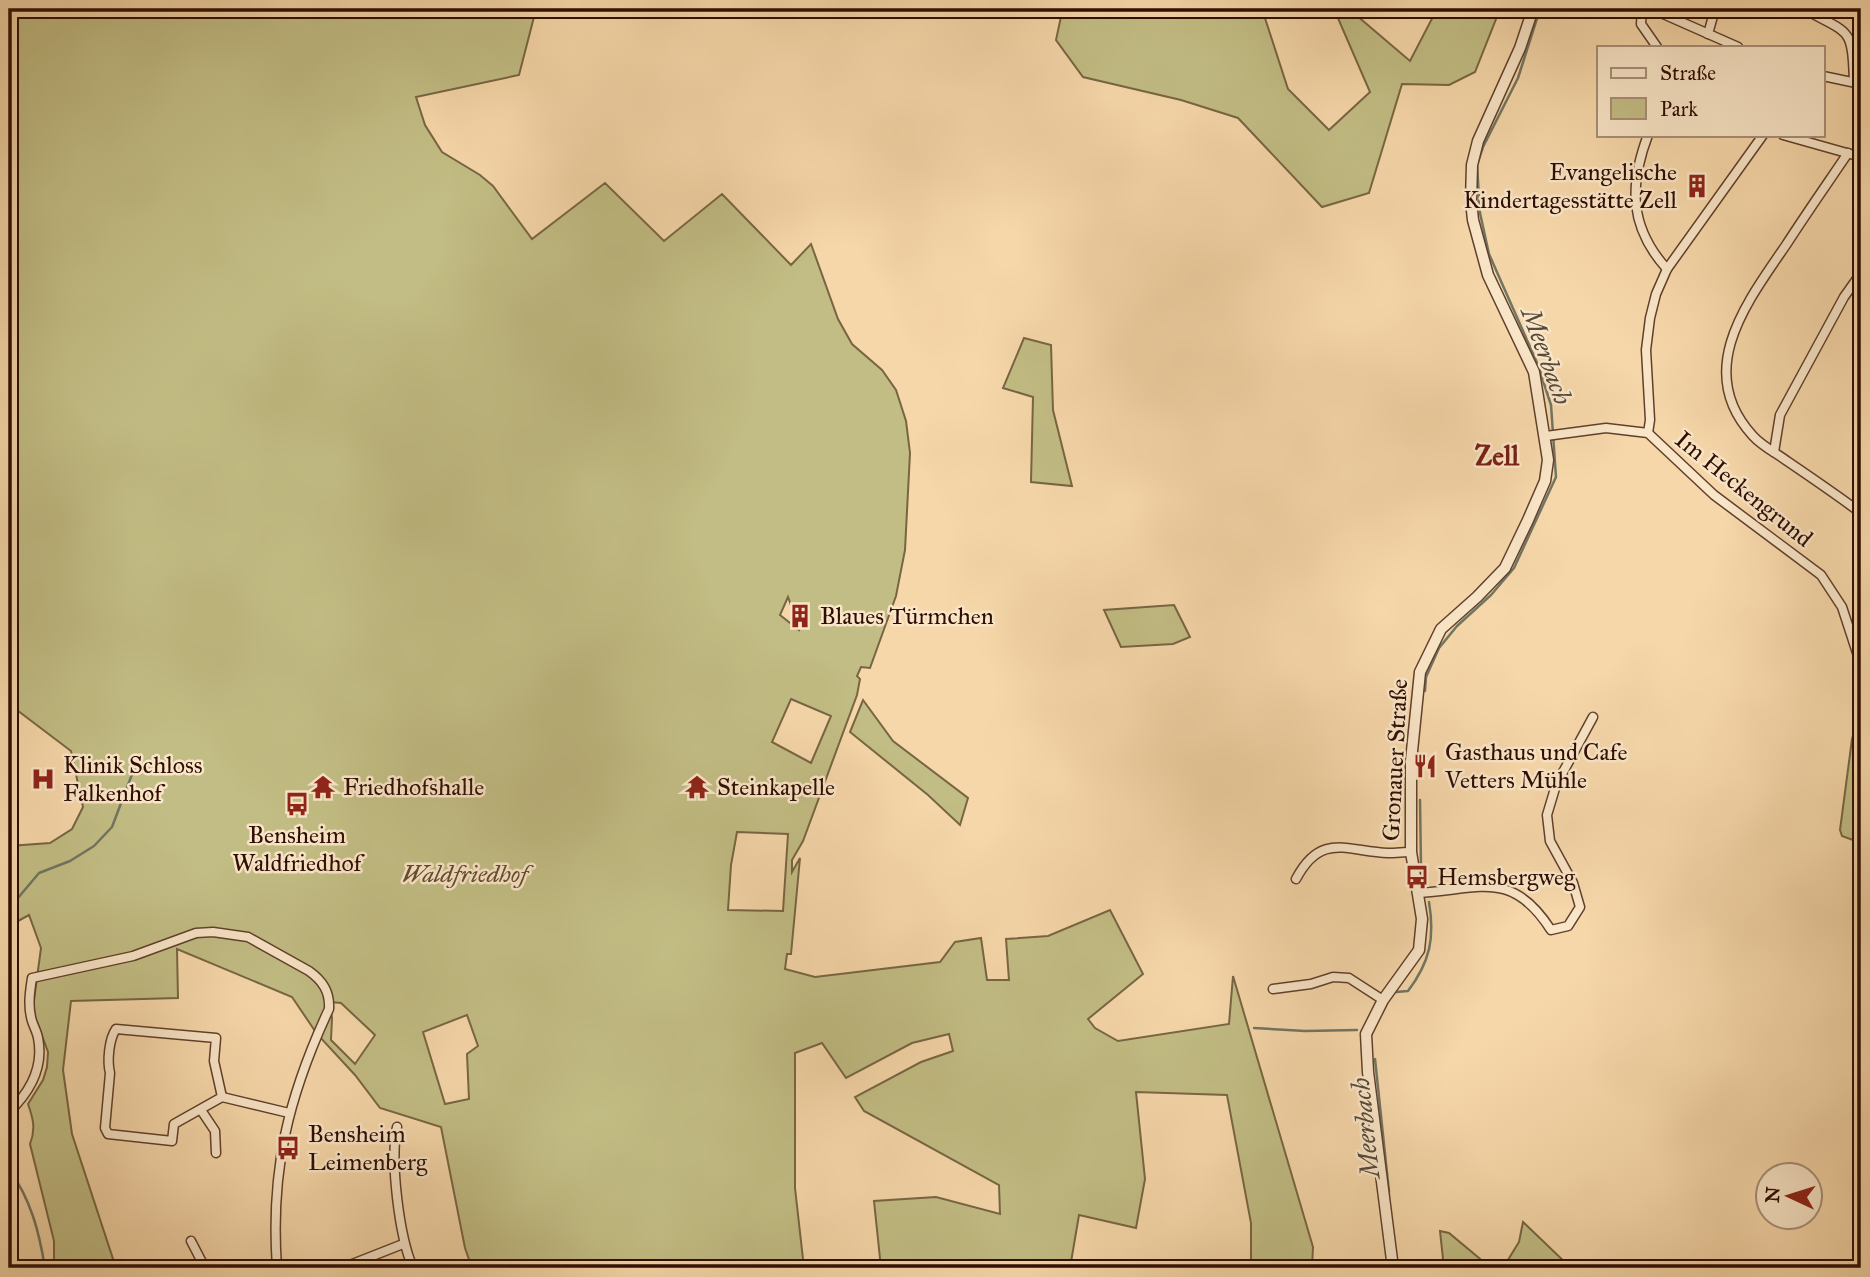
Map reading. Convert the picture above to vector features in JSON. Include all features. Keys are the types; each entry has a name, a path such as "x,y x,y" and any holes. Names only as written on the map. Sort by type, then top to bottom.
{"street":[{"name":"Gronauer Straße","path":"1392,1268 1366,1037 1383,1000 1419,950 1422,919 1411,852 1412,754 1420,671 1441,629 1505,568 1545,481 1551,436 1534,372 1488,275 1473,220 1471,201 1475,150 1520,48 1533,9"},
{"path":"1642,9 1641,24 1656,46"},
{"path":"1652,9 1736,46"},
{"path":"1708,34 1715,9"},
{"path":"1804,9 1840,27 1850,38 1858,83 1825,76"},
{"path":"1648,136 1642,150 1634,195 1639,225 1655,256 1667,269"},
{"path":"1648,433 1650,421 1646,350 1656,294 1667,269 1762,136"},
{"path":"1787,136 1861,157"},
{"path":"1848,153 1748,301 1732,335 1727,358 1727,376 1735,410 1754,438 1861,513"},
{"path":"1774,452 1780,415 1844,297 1861,273"},
{"name":"Im Heckengrund","path":"1551,436 1606,428 1648,433 1714,495 1821,575 1842,607 1861,664"},
{"path":"1418,893 1434,893 1468,886 1501,888 1530,902 1551,930 1568,926 1580,908 1573,883 1550,841 1547,815 1558,782 1593,717"},
{"path":"1296,879 1305,863 1328,847 1345,846 1387,853 1411,852"},
{"path":"9,1112 21,1100 35,1078 40,1060 38,1037 30,1017 32,978 133,956 196,933 213,932 248,937 309,971 319,978 326,988 329,1009 303,1068 280,1154 276,1191 277,1268"},
{"path":"1273,989 1311,984 1333,977 1349,978 1383,1000"},
{"path":"222,1097 214,1061 216,1038 119,1029 114,1031 108,1066 110,1073 105,1128 108,1134 172,1142 173,1124 222,1097 289,1113"},
{"path":"201,1110 215,1131 216,1153"},
{"path":"397,1127 394,1142 403,1244 413,1268"},
{"path":"191,1241 205,1268"},
{"path":"342,1268 403,1244"}],"green space":[{"name":"Waldfriedhof","path":"9,9 539,9 534,17 519,75 416,97 425,125 442,152 493,186 532,239 605,183 664,241 722,194 791,265 811,244 838,319 852,344 882,370 896,390 906,421 910,453 905,550 896,596 870,668 861,667 857,676 860,679 857,695 803,841 792,860 792,872 800,858 791,954 787,954 785,969 815,977 940,962 955,942 981,938 987,980 1009,980 1006,939 1048,936 1110,910 1143,974 1088,1019 1095,1028 1118,1041 1229,1024 1233,976 1313,1247 1312,1268 1251,1268 1251,1223 1227,1095 1136,1092 1145,1179 1136,1228 1079,1215 1070,1268 881,1268 874,1201 936,1197 1000,1214 999,1185 864,1111 855,1097 921,1062 953,1051 949,1034 912,1043 846,1078 822,1043 795,1053 795,1188 804,1268 472,1268 465,1248 441,1127 380,1108 355,1075 317,1034 292,997 177,949 178,998 71,1001 63,1070 72,1134 116,1268 54,1268 54,1241 30,1144 33,1124 28,1104 43,1080 47,1067 48,1052 34,1014 41,948 29,915 9,926 9,846 50,843 72,829 83,807 71,751 9,704","holes":["788,597 792,608 805,614 799,630 780,615","791,699 831,716 811,763 772,742","737,832 788,834 783,911 728,910 731,865","330,1002 341,1003 375,1035 355,1064 331,1040","467,1015 478,1046 467,1054 469,1099 445,1104 423,1032"]},
{"path":"1060,9 1109,9 1111,17 1156,12 1157,9 1252,9 1263,12 1288,89 1329,130 1370,92 1334,9 1349,9 1410,61 1437,9 1500,9 1475,72 1449,85 1402,84 1369,193 1322,207 1238,118 1181,100 1083,77 1056,40 1062,12"},
{"path":"1024,338 1051,345 1053,410 1072,486 1031,482 1033,397 1003,388"},
{"path":"1174,605 1190,637 1173,644 1121,647 1104,610"},
{"path":"863,700 893,741 968,798 960,825 928,795 850,732"},
{"path":"1861,710 1861,843 1842,836 1840,830 1852,739"},
{"path":"1523,1222 1571,1268 1503,1268 1519,1242"},
{"path":"1440,1231 1449,1233 1491,1268 1444,1268"}],"waterway":[{"name":"Meerbach","path":"1425,691 1426,677 1439,648 1514,568 1556,477 1551,405 1538,365 1489,254 1480,213 1477,165 1483,147 1518,78 1540,9"},
{"path":"9,906 39,873 70,861 94,846 112,827 134,769"},
{"name":"Meerbach","path":"1420,800 1421,867 1425,887"},
{"name":"Meerbach","path":"1396,992 1408,991 1426,960 1431,938 1429,902"},
{"path":"1254,1028 1357,1030"},
{"name":"Meerbach","path":"1375,1059 1389,1192"},
{"path":"9,1169 33,1216 45,1268"}],"place":[{"name":"Evangelische Kindertagesstätte Zell","path":"1697,186"},
{"name":"Blaues Türmchen","path":"800,616"},
{"name":"Gasthaus und Cafe Vetters Mühle","path":"1425,766"},
{"name":"Klinik Schloss Falkenhof","path":"43,779"},
{"name":"Friedhofshalle","path":"323,787"},
{"name":"Steinkapelle","path":"697,787"},
{"name":"Bensheim Waldfriedhof","path":"297,804"},
{"name":"Hemsbergweg","path":"1417,877"},
{"name":"Bensheim Leimenberg","path":"288,1148"}],"district":[{"name":"Zell","path":"1497,455"}]}
